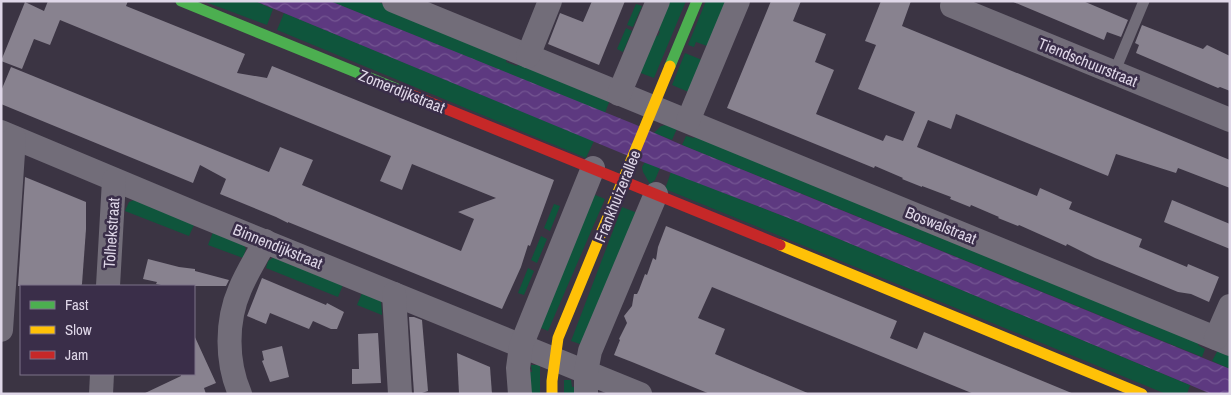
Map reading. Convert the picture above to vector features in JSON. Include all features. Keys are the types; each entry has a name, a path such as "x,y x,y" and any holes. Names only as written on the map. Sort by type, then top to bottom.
{"street":[{"name":"Zomerdijkstraat","path":"180,1 623,180"},
{"path":"394,1 619,94 649,116"},
{"path":"528,56 550,1"},
{"path":"619,94 658,1"},
{"name":"Frankhuizerallee","path":"552,394 554,360 558,338 696,1"},
{"path":"688,122 738,1"},
{"name":"Tiendschuurstraat","path":"954,1 952,6 1230,120"},
{"name":"Boswalstraat","path":"649,116 688,122 1223,341"},
{"path":"1,330 8,135"},
{"name":"Binnendijkstraat","path":"8,135 554,360 586,383 640,394"},
{"name":"Frankhuizerallee","path":"520,394 518,368 521,346 593,168"},
{"name":"Tolhekstraat","path":"108,285 114,180"},
{"path":"623,180 1142,394"},
{"path":"586,383 590,351 656,194"},
{"path":"240,394 231,365 229,338 232,312 240,289 266,241"},
{"path":"394,294 400,394"},
{"path":"1223,341 1230,306"},
{"path":"101,394 102,375"}],"lane":[{"path":"1114,73 1144,1"}],"green space":[{"path":"203,1 255,1 273,9 267,25"},
{"path":"330,1 376,1 508,55 506,62 517,66 520,60 611,97 605,113"},
{"path":"667,1 686,1 654,78 638,72 653,34 658,36 660,31 655,29"},
{"path":"706,1 726,1 707,46 696,42 694,47 688,45"},
{"path":"636,4 642,6 633,27 627,25"},
{"path":"284,13 594,141 586,158 277,30"},
{"path":"626,28 632,31 623,52 617,49"},
{"path":"685,53 702,60 693,94 672,85"},
{"path":"679,124 672,140 654,133 661,126"},
{"path":"697,131 1201,337 1198,345 1205,349 1202,357 682,145 686,136 694,138"},
{"path":"645,162 660,168 655,180 650,184 643,172 642,167"},
{"path":"671,172 791,219 1190,385 1187,394 1166,394 665,189"},
{"path":"588,192 605,199 548,331 534,325"},
{"path":"134,200 194,225 189,236 125,211 129,202"},
{"path":"554,204 560,206 550,231 544,228"},
{"path":"622,207 640,214 586,346 571,341"},
{"path":"213,232 244,245 246,249 243,258 208,245"},
{"path":"541,236 547,239 537,263 531,260"},
{"path":"274,257 343,285 338,297 266,268 268,261"},
{"path":"528,268 534,271 524,295 518,293"},
{"path":"362,293 381,300 382,315 357,305"},
{"path":"1230,349 1230,369 1212,361 1218,350"},
{"path":"531,365 540,365 540,394 524,394 523,372 532,372"},
{"path":"564,380 571,380 572,387 580,386 581,394 564,394"}],"water":[{"path":"255,1 330,1 1230,369 1230,394 1211,394 791,219 643,162"}],"building":[{"path":"48,1 128,1 126,6 245,54 237,73 267,78 272,66 554,180 530,246 528,245 521,267 502,309 220,194 226,179 200,165 193,183 1,104 1,91 11,67 269,172 280,147 313,160 302,185 461,251 474,219 458,212 496,198 412,164 402,190 380,181 391,156 60,20 50,45 34,39 22,69 1,61 25,2 44,11"},
{"path":"592,1 625,1 599,65 548,44 560,13 583,22"},
{"path":"771,1 801,1 793,21 826,34 815,62 834,70 816,114 883,141 886,135 903,141 915,112 858,89 876,45 865,41 881,1 911,1 902,26 1230,160 1230,188 1178,168 1176,173 1116,154 1108,176 956,114 951,129 928,120 917,147 1037,196 1040,188 1072,202 1069,209 1142,239 1139,247 1187,267 1188,264 1219,277 1209,302 1191,294 1178,292 1095,258 1067,244 1066,246 971,205 970,207 950,199 951,197 902,179 875,166 874,168 727,108"},
{"path":"1011,1 1083,1 1128,20 1121,37 1107,32 1104,40"},
{"path":"1142,25 1203,49 1207,45 1230,56 1230,91 1218,88 1136,53 1139,45 1135,43"},
{"path":"25,177 86,202 86,229 82,285 18,286"},
{"path":"1172,200 1230,224 1230,249 1164,222"},
{"path":"666,226 897,321 890,338 917,349 924,332 1074,394 974,394 712,287 698,318 725,329 715,354 810,394 710,394 614,355 627,323 624,316 632,306 634,294 637,294 653,258 656,260 658,247"},
{"path":"148,259 195,269 195,271 229,280 226,286 195,286 161,285 156,284 157,282 143,279"},
{"path":"262,278 326,305 327,303 344,312 337,329 331,329 313,321 309,329 270,313 266,324 247,316"},
{"path":"409,317 422,320 428,391 419,394 414,394"},
{"path":"378,333 381,383 352,384 352,369 359,369 358,334"},
{"path":"195,337 216,383 204,388 206,394 143,394 181,376 195,375"},
{"path":"282,346 289,377 270,382 262,361 264,360 262,351"},
{"path":"457,353 490,367 492,394 459,394"}],"traffic: fast":[{"path":"181,1 412,95"},
{"path":"670,66 697,1"}],"traffic: slow":[{"path":"552,394 558,338 670,66"},
{"path":"780,245 1142,394"}],"traffic: jam":[{"path":"412,95 780,245"}]}
